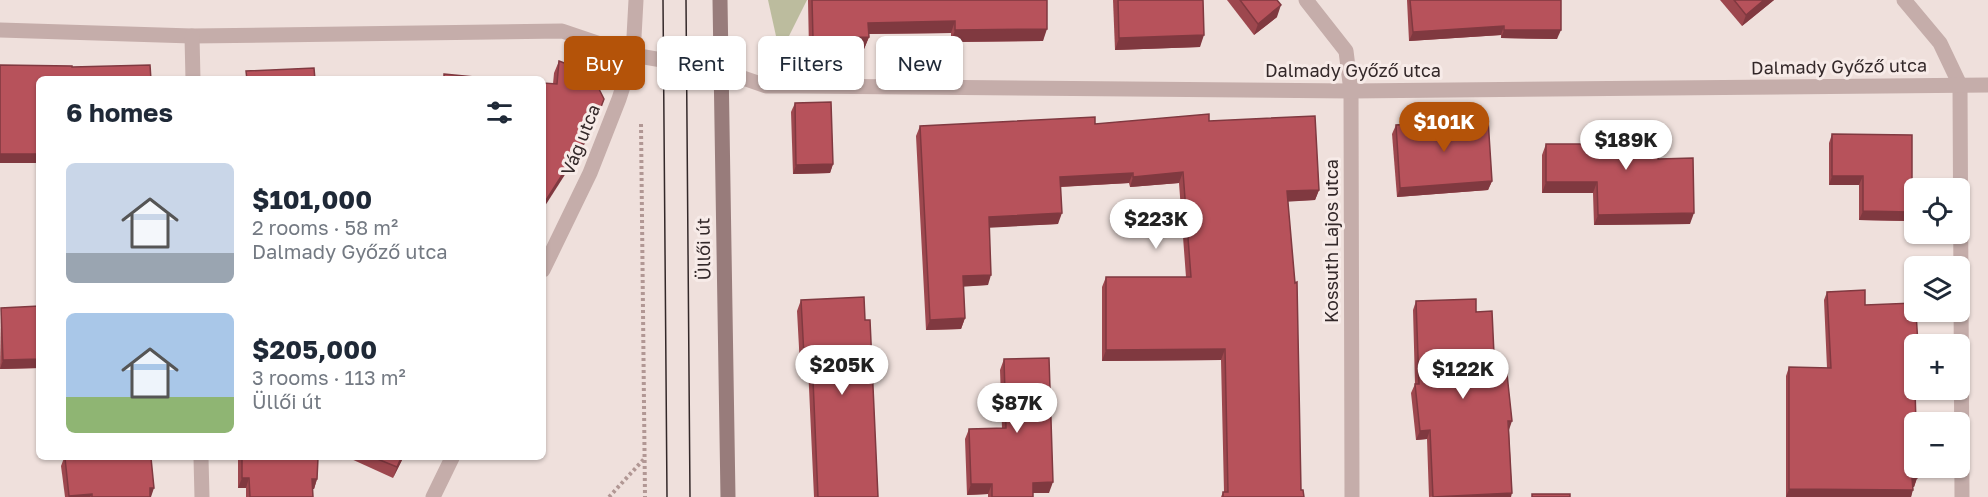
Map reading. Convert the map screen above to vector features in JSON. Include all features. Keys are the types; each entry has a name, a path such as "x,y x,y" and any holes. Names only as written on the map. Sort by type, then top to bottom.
{"main road":[{"name":"Üllői út","path":"720,0 720,36"},
{"name":"Üllői út","path":"720,90 728,497"}],"street":[{"name":"Vág utca","path":"634,36 636,0"},
{"name":"Kossuth Lajos utca","path":"1306,0 1346,51 1352,91 1352,497"},
{"path":"1904,0 1940,43 1960,85 1962,497"},
{"name":"Dalmady Győző utca","path":"0,30 192,36 562,31 577,36"},
{"path":"192,36 193,76"},
{"name":"Dalmady Győző utca","path":"746,79 766,86 1352,91 1988,86"},
{"name":"Vág utca","path":"546,264 590,173 622,90"},
{"path":"201,460 202,497"},
{"path":"433,497 451,460"}],"path":[{"path":"641,119 645,497"},
{"path":"609,497 645,459"}],"green space":[{"path":"768,0 807,0 789,36 776,36"}],"building":[{"path":"812,0 1047,0 1047,29 955,30 955,21 868,23 869,37 813,36"},
{"path":"1118,0 1203,0 1204,35 1119,38"},
{"path":"1240,0 1277,0 1281,5 1258,24"},
{"path":"1410,0 1561,0 1561,30 1504,30 1504,26 1413,32"},
{"path":"1734,0 1764,0 1746,15"},
{"path":"559,61 564,63 564,90 600,90 604,99 595,123 546,200 546,83 557,84"},
{"path":"0,65 72,67 150,65 151,76 36,76 36,154 0,154"},
{"path":"314,68 315,76 247,76 246,71"},
{"path":"831,102 833,164 796,165 795,103"},
{"path":"1209,114 1209,121 1315,116 1319,190 1287,191 1295,283 1297,282 1301,490 1303,490 1304,497 1223,497 1223,492 1228,492 1225,349 1106,350 1106,277 1191,277 1183,172 1133,177 1133,173 1060,177 1062,213 989,217 991,275 963,276 965,318 930,320 920,126 1095,117 1095,124"},
{"path":"1488,119 1492,181 1400,188 1396,125"},
{"path":"1657,122 1658,159 1693,158 1694,213 1598,215 1597,182 1546,182 1546,144 1596,144 1596,124"},
{"path":"1832,134 1912,135 1912,178 1904,178 1904,212 1863,211 1863,176 1832,176"},
{"path":"1865,290 1865,305 1904,303 1904,322 1917,322 1917,334 1904,334 1904,400 1915,400 1916,412 1904,412 1904,478 1912,478 1913,490 1789,489 1789,367 1831,368 1827,292"},
{"path":"864,297 865,320 870,320 878,497 818,497 812,356 804,356 801,300"},
{"path":"1476,299 1476,312 1492,311 1495,376 1507,374 1512,421 1508,421 1512,493 1433,497 1430,430 1420,431 1415,384 1419,384 1416,301"},
{"path":"36,306 36,359 3,360 1,308"},
{"path":"1049,358 1053,482 1033,483 1033,497 992,497 992,484 971,484 969,429 1006,428 1004,359"},
{"path":"65,460 151,460 154,488 150,488 150,497 92,497 92,494 69,496"},
{"path":"242,460 318,460 317,479 312,479 313,497 250,497 249,478 242,478"},
{"path":"380,460 400,460 397,467"},
{"path":"1532,494 1570,494 1570,497 1532,497"}],"tram line":[{"path":"663,0 667,497"},
{"path":"686,0 690,497"}]}
